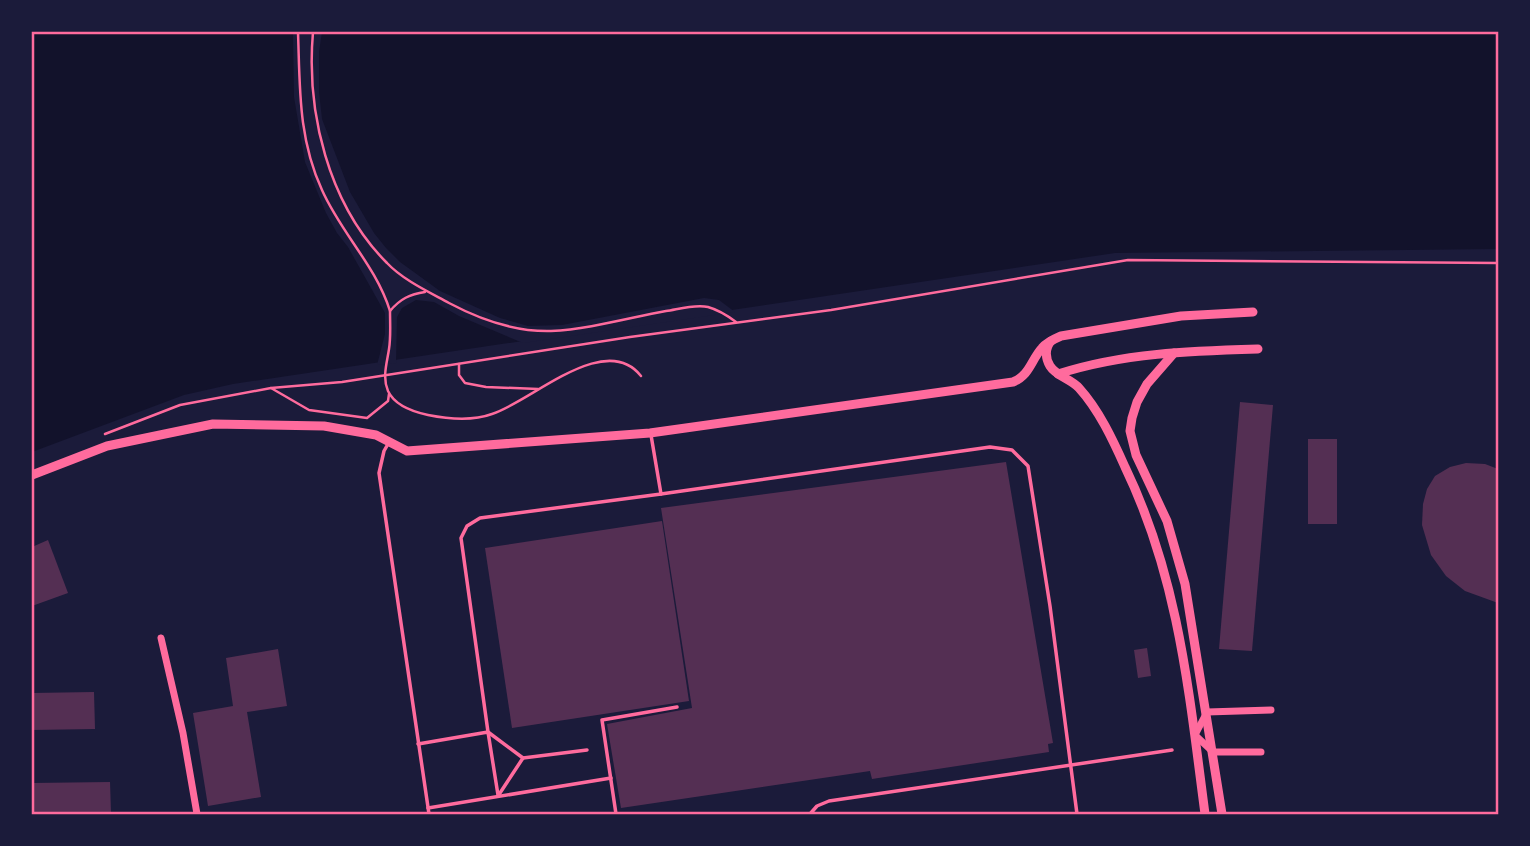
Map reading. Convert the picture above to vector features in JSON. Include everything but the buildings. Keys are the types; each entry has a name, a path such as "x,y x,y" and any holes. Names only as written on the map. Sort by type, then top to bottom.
{"street":[{"path":"32,475 107,446 213,424 324,426 376,435 407,451 650,433 1013,382 1027,373 1040,349 1052,340 1070,334 1181,316 1253,312"},
{"path":"1052,340 1048,345 1046,359 1053,370 1076,385 1097,412 1147,516 1164,568 1177,614 1205,814"},
{"path":"1058,374 1114,359 1258,349"},
{"path":"1174,353 1147,384 1137,401 1130,431 1136,454 1177,551 1191,616 1222,814"},
{"path":"161,638 183,733 197,814"},
{"path":"1207,712 1271,710"},
{"path":"1195,735 1207,712"},
{"path":"1195,735 1213,752 1261,752"}],"lane":[{"path":"650,433 661,494"},
{"path":"389,442 379,473 429,814"},
{"path":"498,796 461,538 467,526 480,518 990,447 1012,450 1028,466 1050,606 1077,814"},
{"path":"616,814 602,720 677,707"},
{"path":"418,744 488,732 523,758 587,750"},
{"path":"810,814 817,806 829,801 1172,750"},
{"path":"498,796 523,758"},
{"path":"428,808 611,778"}],"path":[{"path":"271,388 309,410 367,418 388,401 389,392 385,375 390,347 390,311 367,261 321,190 302,124 298,32"},
{"path":"313,32 311,79 316,120 336,182 364,236 388,264 429,292 464,311 498,324 524,330 552,331 588,327 688,307 707,307 724,313 737,323"},
{"path":"94,438 180,404 271,388 385,375 831,310 1128,260 1499,264"},
{"path":"390,311 406,297 429,292"},
{"path":"389,392 397,402 418,413 473,418 492,415 583,367 600,361 626,362 641,376"},
{"path":"458,364 459,376 465,383 486,387 540,389"}],"shaded area":[{"path":"32,32 1498,32 1498,249 1115,253 233,384 184,395 32,452"}],"pier":[{"path":"293,32 322,32 319,92 322,119 350,192 386,248 400,262 440,291 500,318 528,326 562,325 704,298 719,300 735,312 523,343 459,316 434,302 416,300 402,308 397,317 396,363 377,365 385,334 385,313 326,213 305,162 294,97"}]}
